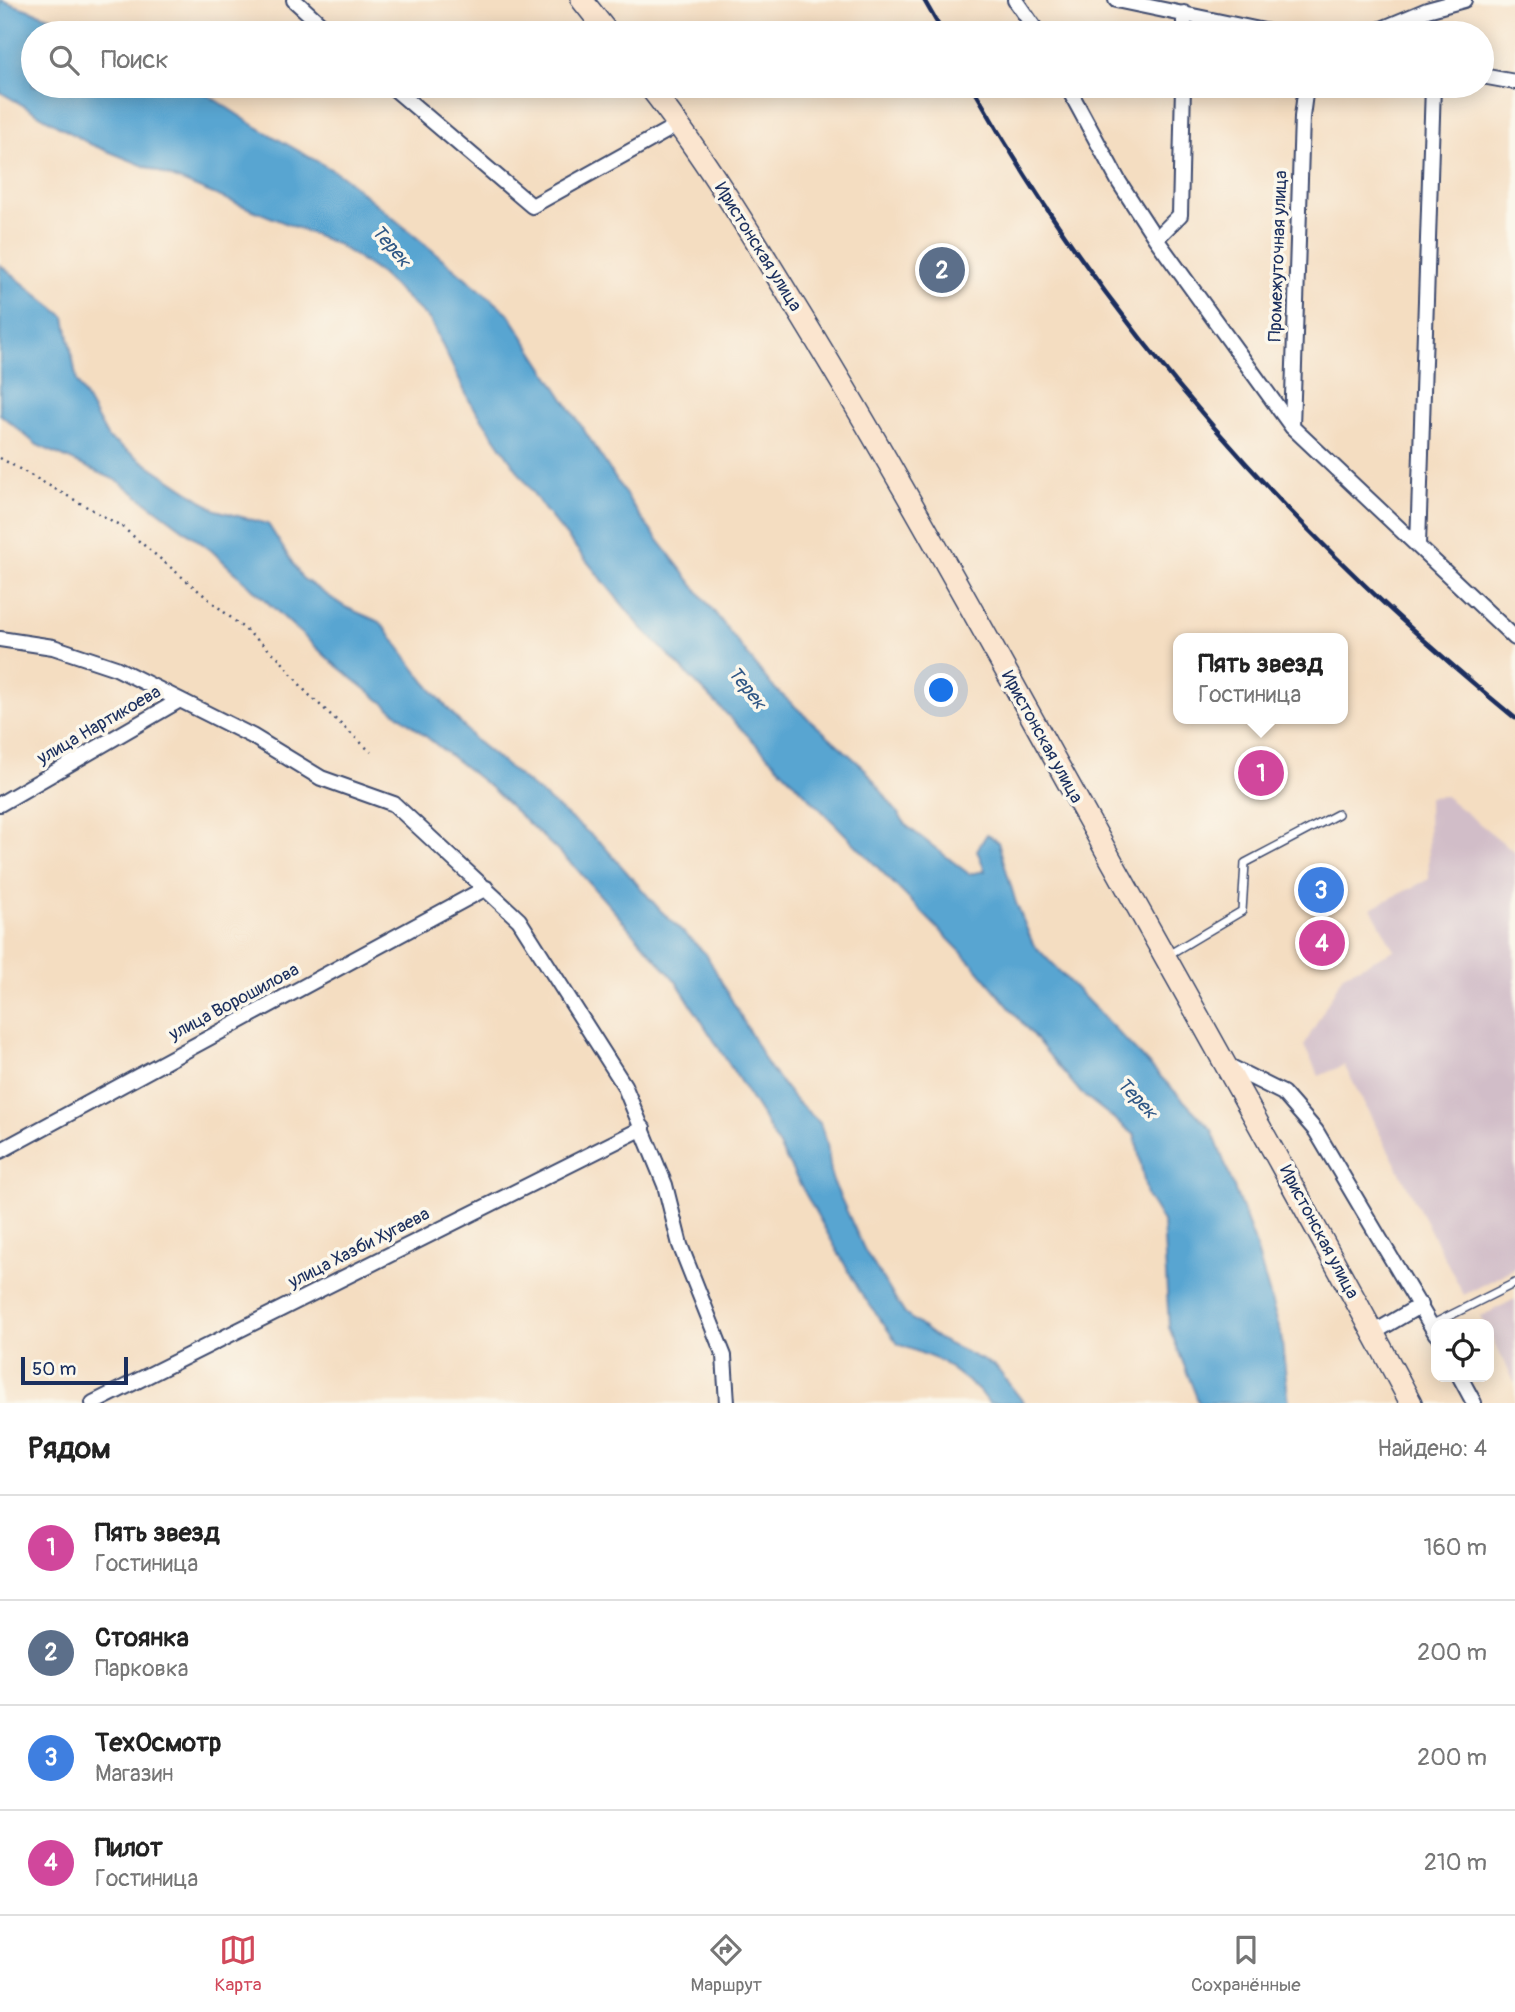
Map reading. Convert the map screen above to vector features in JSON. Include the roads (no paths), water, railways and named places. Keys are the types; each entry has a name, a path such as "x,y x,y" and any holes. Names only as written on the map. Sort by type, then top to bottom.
{"main road":[{"path":"582,0 599,21"},
{"name":"Иристонская улица","path":"658,98 738,212 874,433 1164,957 1229,1066 1411,1403"}],"street":[{"path":"294,0 317,21"},
{"path":"1015,0 1030,21"},
{"path":"1116,0 1220,21"},
{"path":"1401,21 1427,10 1464,0"},
{"path":"1184,13 1184,21"},
{"path":"1494,78 1515,82"},
{"path":"405,98 533,206 679,124"},
{"path":"1074,98 1119,182 1156,239 1292,427 1515,638"},
{"path":"1156,239 1180,215 1183,98"},
{"name":"Промежуточная улица","path":"1292,427 1304,98"},
{"path":"1418,545 1433,98"},
{"path":"0,639 53,647 116,668 252,736 321,778 394,804 519,920 624,1084 643,1128 665,1185 680,1245 724,1356 727,1403"},
{"name":"улица Нартикоева","path":"0,804 180,700"},
{"name":"улица Ворошилова","path":"0,1151 486,888"},
{"path":"1229,1066 1283,1093 1316,1131 1431,1323"},
{"name":"улица Хазби Хугаева","path":"93,1403 643,1128"},
{"path":"1373,1333 1421,1305"},
{"path":"1463,1382 1474,1403"}],"lane":[{"path":"1164,957 1242,911 1245,863 1338,814"},
{"path":"1452,1319 1515,1283"}],"water":[{"name":"Терек","path":"0,0 61,21 21,21 21,98 212,98 255,126 341,175 508,313 641,518 772,686 864,768 908,827 969,874 985,871 977,850 987,834 998,842 1016,903 1033,944 1212,1130 1254,1240 1281,1335 1289,1403 1199,1403 1169,1327 1163,1222 1147,1196 1135,1135 1081,1093 973,964 640,626 544,509 469,400 430,320 381,274 337,244 90,144 0,92"},
{"path":"0,265 65,317 77,382 108,438 216,510 268,524 302,578 345,607 380,622 425,682 475,740 602,844 660,910 706,954 769,1067 795,1100 820,1123 827,1144 832,1179 865,1251 905,1314 940,1340 995,1366 1024,1403 989,1403 980,1391 941,1361 898,1344 859,1290 761,1114 676,981 576,868 490,787 333,663 211,550 118,481 37,445 0,414"}],"railway":[{"path":"924,0 936,21"},
{"path":"979,98 1025,175 1084,262 1147,346 1214,427 1285,505 1359,579 1436,651 1515,718"}],"place":[{"name":"Стоянка","path":"942,270"},
{"name":"Пять звезд","path":"1261,773"},
{"name":"ТехОсмотр","path":"1321,890"},
{"name":"Пилот","path":"1322,943"}]}
